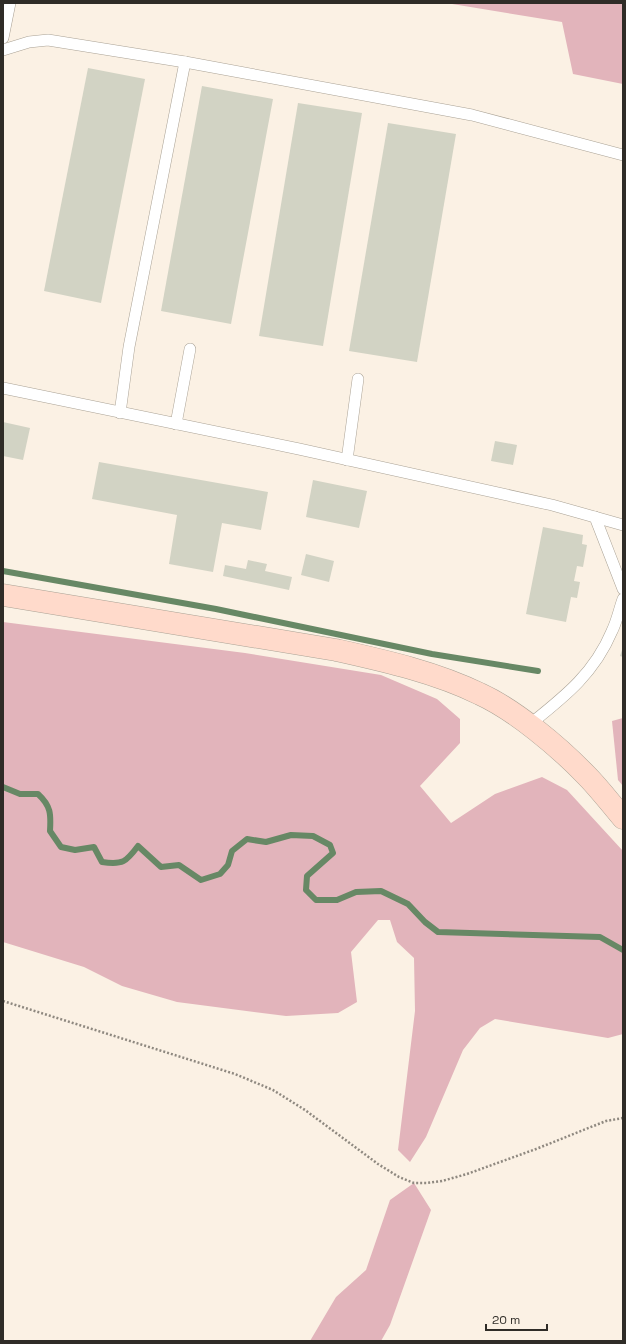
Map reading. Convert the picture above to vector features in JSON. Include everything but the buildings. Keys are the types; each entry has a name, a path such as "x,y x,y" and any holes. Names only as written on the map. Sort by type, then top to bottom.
{"street":[{"path":"3,595 336,650 387,662 437,677 481,694 529,725 585,774 623,818"}],"lane":[{"path":"3,38 10,3"},
{"path":"3,50 29,42 48,40 185,62 472,115 623,155"},
{"path":"120,413 131,339 185,62"},
{"path":"176,424 190,349"},
{"path":"347,460 358,379"},
{"path":"3,388 347,460 552,505 623,525"},
{"path":"595,517 623,589"},
{"path":"529,725 570,692 585,676 599,657 612,632 623,599"}],"path":[{"path":"3,1001 235,1074 266,1087 305,1110 383,1167 399,1177 414,1183 442,1181 467,1174 536,1149 606,1121 623,1118"}],"shaded area":[{"path":"446,3 623,3 623,84 573,74 562,22"},
{"path":"3,622 245,653 381,675 437,699 460,719 460,743 420,786 451,823 495,794 542,777 567,790 623,851 623,1034 608,1038 495,1019 480,1028 463,1050 426,1137 410,1162 398,1150 415,1011 414,958 397,942 390,920 378,920 351,952 357,1002 338,1013 286,1016 177,1002 122,986 84,967 3,942"},
{"path":"623,718 623,786 618,780 612,721"},
{"path":"414,1183 431,1210 390,1325 381,1341 310,1341 336,1297 366,1270 390,1200"}],"waterway":[{"path":"3,571 216,609 432,654 538,671"},
{"path":"3,787 20,794 38,794 48,806 50,815 50,831 61,847 75,850 94,847 102,862 115,863 123,861 127,859 138,846 161,867 179,865 201,880 220,874 228,865 232,851 247,839 266,842 291,835 313,836 330,845 333,853 307,876 306,890 316,900 337,900 356,892 381,891 408,904 425,922 438,932 600,937 623,950"}]}
